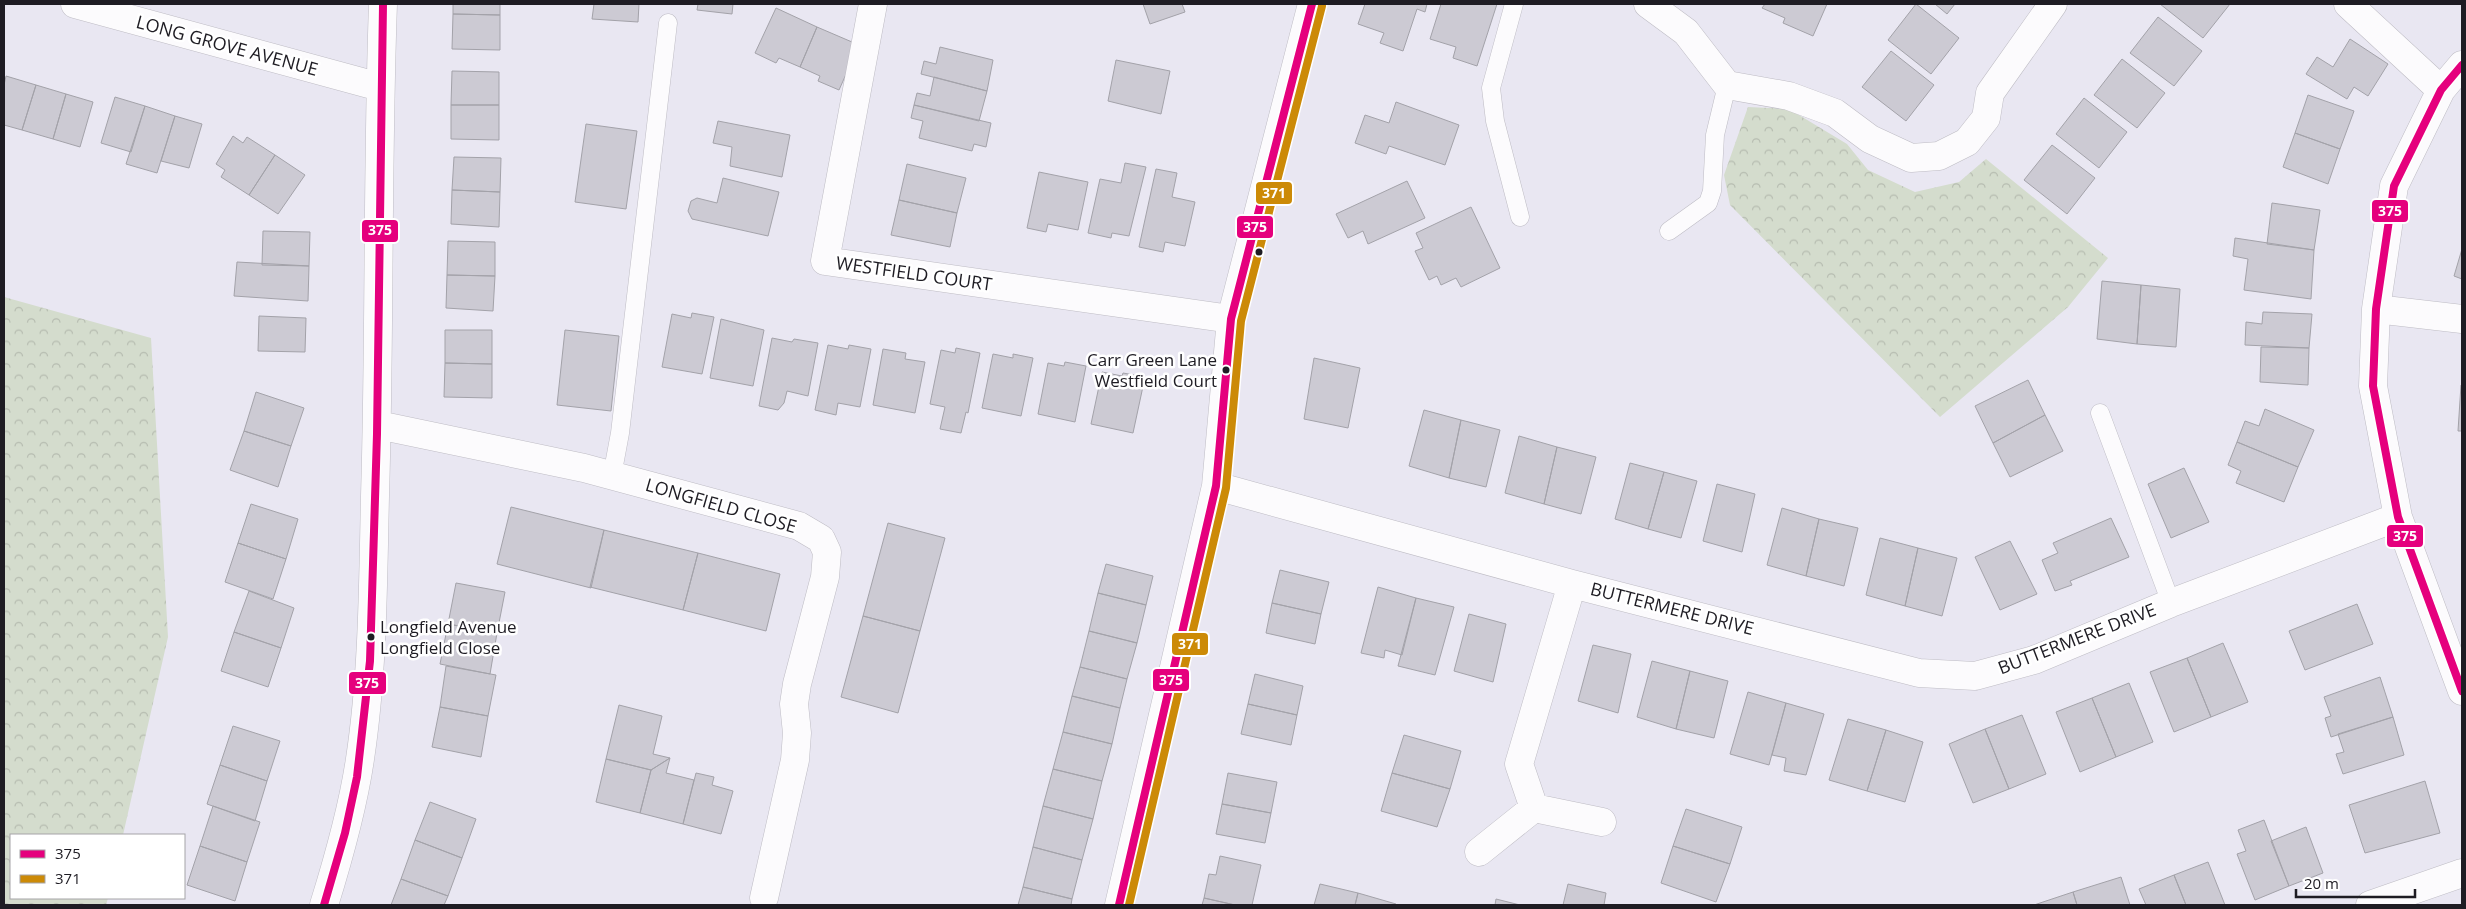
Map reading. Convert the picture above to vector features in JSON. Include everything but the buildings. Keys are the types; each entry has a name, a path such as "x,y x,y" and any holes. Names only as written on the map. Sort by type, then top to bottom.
{"street":[{"name":"LONG GROVE AVENUE","path":"75,4 380,87"},
{"path":"324,905 335,868 360,760 368,678 378,425 380,87 383,4"},
{"name":"WESTFIELD COURT","path":"873,4 825,261 1231,319"},
{"path":"1119,905 1216,486 1231,319 1312,4"},
{"path":"1648,4 1686,32 1726,85 1789,96 1835,113 1870,139 1911,158 1939,156 1967,142 1986,118 1990,93 2053,4"},
{"path":"2348,4 2441,90"},
{"path":"2462,65 2441,90 2394,186 2376,309 2373,386 2398,517 2462,691"},
{"path":"2376,309 2462,319"},
{"name":"LONGFIELD CLOSE","path":"378,425 612,476 799,526 820,539 828,552 825,577 797,684 794,704 797,733 794,768 764,898"},
{"name":"BUTTERMERE DRIVE","path":"1216,486 1572,584 1919,673 1975,676 2034,660 2171,603 2398,517"},
{"name":"BUTTERMERE DRIVE","path":"1534,808 1519,764 1572,584"},
{"path":"1479,852 1534,808 1602,822"},
{"path":"2370,905 2462,873"}],"lane":[{"path":"1514,4 1491,88 1494,121 1520,217"},
{"path":"612,476 620,432 668,23"},
{"path":"1669,231 1708,203 1712,191 1715,135 1726,85"},
{"path":"2100,413 2171,603"}],"green space":[{"path":"1748,107 1789,109 1847,144 1868,170 1915,192 1959,182 1986,159 2108,258 2068,307 1940,417 1730,205 1724,175"},
{"path":"4,297 151,338 168,637 123,834 10,834 10,899 108,899 106,905 4,905"}],"transit line":[{"name":"375","path":"324,905 345,833 357,777 370,661 377,434 383,4"},
{"name":"375","path":"1119,905 1216,486 1231,319 1312,4"},
{"name":"371","path":"1129,905 1226,488 1241,321 1322,6"},
{"name":"375","path":"2462,65 2441,90 2394,186 2376,309 2373,386 2398,517 2462,691"}],"place":[{"name":"Carr Green Lane Westfield Court","path":"1226,370"},
{"name":"Longfield Avenue Longfield Close","path":"371,637"}]}
